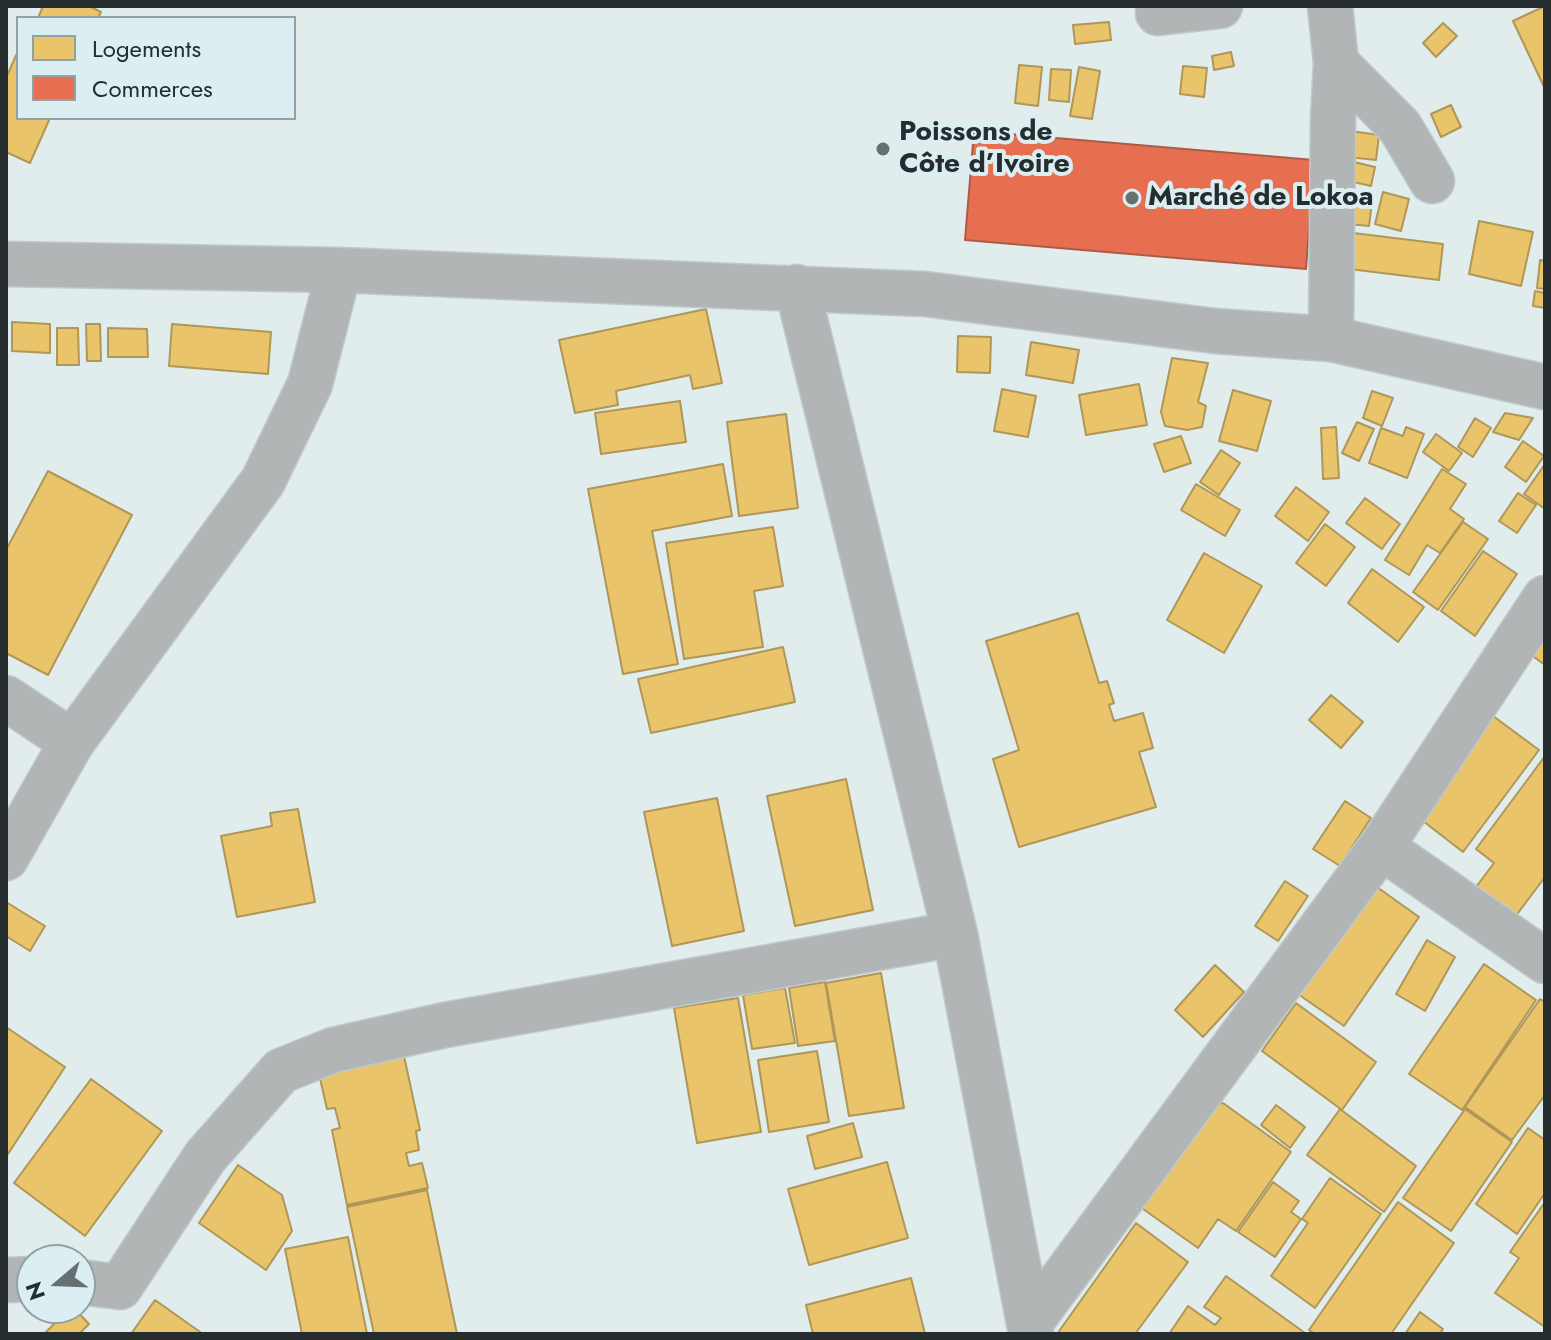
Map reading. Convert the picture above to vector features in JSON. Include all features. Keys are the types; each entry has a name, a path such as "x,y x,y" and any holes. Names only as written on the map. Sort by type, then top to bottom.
{"street":[{"path":"1158,13 1220,6"},
{"path":"1330,6 1336,63 1331,339"},
{"path":"1336,63 1400,127 1432,181"},
{"path":"6,264 339,270 925,294 1215,331 1331,339 1545,387"},
{"path":"6,858 72,742 263,481 310,384 339,270"},
{"path":"797,287 955,934 1030,1328"},
{"path":"1030,1328 1381,847 1545,598"},
{"path":"6,698 72,742"},
{"path":"1381,847 1545,961"},
{"path":"96,1284 120,1287 205,1157 281,1071 333,1050 445,1025 955,934"}],"building: Logements":[{"path":"43,6 89,6 101,12 99,16 39,16"},
{"path":"1545,6 1545,89 1513,21"},
{"path":"1109,22 1111,40 1075,44 1073,25"},
{"path":"1443,23 1457,36 1436,57 1423,43"},
{"path":"1231,52 1234,66 1214,70 1212,56"},
{"path":"16,56 16,120 49,120 30,163 6,152 6,78"},
{"path":"1019,65 1042,67 1038,106 1015,103"},
{"path":"1183,66 1207,68 1204,97 1180,94"},
{"path":"1079,67 1100,71 1092,119 1070,116"},
{"path":"1051,69 1071,70 1069,102 1049,100"},
{"path":"1451,105 1461,127 1441,137 1431,114"},
{"path":"1351,131 1379,135 1376,160 1348,157"},
{"path":"1350,161 1375,167 1371,186 1345,180"},
{"path":"1342,191 1373,194 1369,226 1339,223"},
{"path":"1383,192 1409,199 1401,231 1375,224"},
{"path":"1479,221 1533,232 1521,286 1469,274"},
{"path":"1337,231 1443,244 1439,280 1333,267"},
{"path":"1540,260 1545,261 1545,289 1537,288"},
{"path":"1535,291 1545,293 1545,308 1533,306"},
{"path":"706,309 722,383 693,389 690,375 616,391 618,405 575,413 559,340"},
{"path":"12,322 50,324 50,353 12,351"},
{"path":"86,324 100,324 101,361 87,361"},
{"path":"172,324 271,332 268,374 169,366"},
{"path":"57,328 78,328 79,365 57,365"},
{"path":"108,328 147,329 148,357 108,357"},
{"path":"958,336 991,337 990,373 957,372"},
{"path":"1031,342 1079,350 1073,383 1026,375"},
{"path":"1172,358 1208,363 1198,402 1206,406 1202,427 1187,430 1165,426 1161,412"},
{"path":"1139,384 1147,425 1086,435 1079,395"},
{"path":"1002,389 1036,396 1028,437 994,431"},
{"path":"1233,390 1271,401 1257,451 1219,441"},
{"path":"1372,391 1393,398 1382,426 1363,418"},
{"path":"680,401 686,442 601,454 595,413"},
{"path":"1505,413 1533,418 1519,440 1493,432"},
{"path":"786,414 798,508 739,516 727,422"},
{"path":"1475,418 1491,428 1473,457 1458,447"},
{"path":"1357,422 1374,429 1359,461 1342,453"},
{"path":"1336,427 1339,478 1323,479 1321,428"},
{"path":"1406,427 1424,434 1407,478 1369,463 1381,428 1403,436"},
{"path":"1436,434 1462,453 1449,471 1423,452"},
{"path":"1181,436 1191,463 1164,472 1154,444"},
{"path":"1523,441 1544,456 1526,482 1505,467"},
{"path":"1221,450 1240,463 1219,495 1200,482"},
{"path":"723,464 732,516 652,531 678,664 623,674 588,489"},
{"path":"1545,464 1545,509 1524,494"},
{"path":"1442,469 1466,484 1450,509 1464,519 1440,553 1427,545 1409,575 1385,560"},
{"path":"48,471 132,515 48,675 6,653 6,550"},
{"path":"1196,484 1240,510 1225,536 1181,510"},
{"path":"1296,487 1329,512 1308,541 1275,516"},
{"path":"1518,493 1536,505 1517,533 1499,521"},
{"path":"1365,498 1400,524 1382,549 1346,523"},
{"path":"1463,522 1488,539 1438,610 1413,592"},
{"path":"1325,524 1355,547 1326,586 1296,563"},
{"path":"773,527 783,586 754,591 763,647 684,659 666,543"},
{"path":"1483,551 1517,574 1475,636 1441,611"},
{"path":"1204,553 1262,586 1224,653 1167,620"},
{"path":"1372,569 1424,607 1398,642 1348,603"},
{"path":"1545,612 1545,665 1520,647"},
{"path":"1078,613 1099,683 1107,681 1114,703 1109,705 1114,721 1143,713 1153,748 1139,752 1156,807 1019,847 993,759 1019,750 986,641"},
{"path":"783,647 795,702 651,733 638,679"},
{"path":"1331,695 1363,722 1341,748 1309,720"},
{"path":"1489,713 1539,750 1463,852 1414,814"},
{"path":"1545,756 1545,877 1515,917 1476,887 1494,863 1476,849"},
{"path":"846,779 873,910 795,926 767,796"},
{"path":"717,798 744,931 672,946 644,812"},
{"path":"1345,801 1371,818 1340,866 1313,849"},
{"path":"298,809 315,902 237,917 221,836 272,826 270,813"},
{"path":"1285,881 1308,896 1278,941 1255,926"},
{"path":"1370,882 1419,917 1344,1026 1295,992"},
{"path":"6,902 45,926 30,951 6,936"},
{"path":"1427,940 1455,957 1425,1011 1396,994"},
{"path":"1484,964 1536,1000 1462,1110 1409,1074"},
{"path":"1215,965 1244,992 1203,1037 1175,1010"},
{"path":"881,973 904,1108 849,1116 826,983"},
{"path":"825,982 835,1041 798,1046 789,988"},
{"path":"785,988 795,1043 752,1049 743,995"},
{"path":"738,998 761,1132 697,1143 674,1008"},
{"path":"1540,999 1545,1002 1545,1095 1512,1140 1465,1107"},
{"path":"1296,1003 1376,1062 1342,1110 1262,1051"},
{"path":"6,1027 65,1067 6,1157"},
{"path":"817,1051 829,1122 769,1132 758,1060"},
{"path":"404,1056 420,1130 416,1131 419,1150 406,1153 409,1166 422,1163 428,1188 347,1205 332,1130 340,1128 335,1108 327,1109 319,1074"},
{"path":"91,1079 162,1131 85,1236 14,1183"},
{"path":"1223,1103 1291,1152 1236,1231 1218,1219 1198,1248 1129,1199 1195,1107"},
{"path":"1276,1105 1305,1127 1290,1148 1261,1125"},
{"path":"1340,1109 1416,1166 1384,1212 1307,1155"},
{"path":"1465,1109 1512,1142 1451,1231 1403,1198"},
{"path":"853,1123 862,1157 815,1169 807,1136"},
{"path":"1528,1128 1545,1140 1545,1193 1517,1234 1476,1204"},
{"path":"887,1162 908,1238 809,1265 788,1189"},
{"path":"238,1165 282,1195 292,1231 266,1270 199,1223"},
{"path":"1330,1178 1381,1214 1315,1308 1271,1276 1308,1223 1302,1219"},
{"path":"1273,1182 1299,1201 1291,1212 1301,1219 1275,1257 1238,1232"},
{"path":"427,1190 457,1334 374,1334 347,1207"},
{"path":"1398,1202 1454,1243 1391,1334 1315,1334 1309,1330"},
{"path":"1545,1202 1545,1327 1495,1293 1519,1258 1510,1252"},
{"path":"1136,1223 1188,1262 1135,1334 1057,1334"},
{"path":"348,1237 367,1334 302,1334 285,1249"},
{"path":"1226,1276 1305,1334 1169,1334 1188,1306 1215,1325 1221,1318 1204,1307"},
{"path":"911,1278 925,1334 813,1334 806,1305"},
{"path":"155,1300 203,1334 131,1334"},
{"path":"1420,1312 1443,1329 1440,1334 1405,1334"},
{"path":"54,1324 89,1324 79,1334 44,1334"}],"building: Commerces":[{"path":"974,131 1314,160 1306,269 965,240"}],"place":[{"name":"Poissons de Côte d’Ivoire","path":"883,149"},
{"name":"Marché de Lokoa","path":"1132,198"}]}
